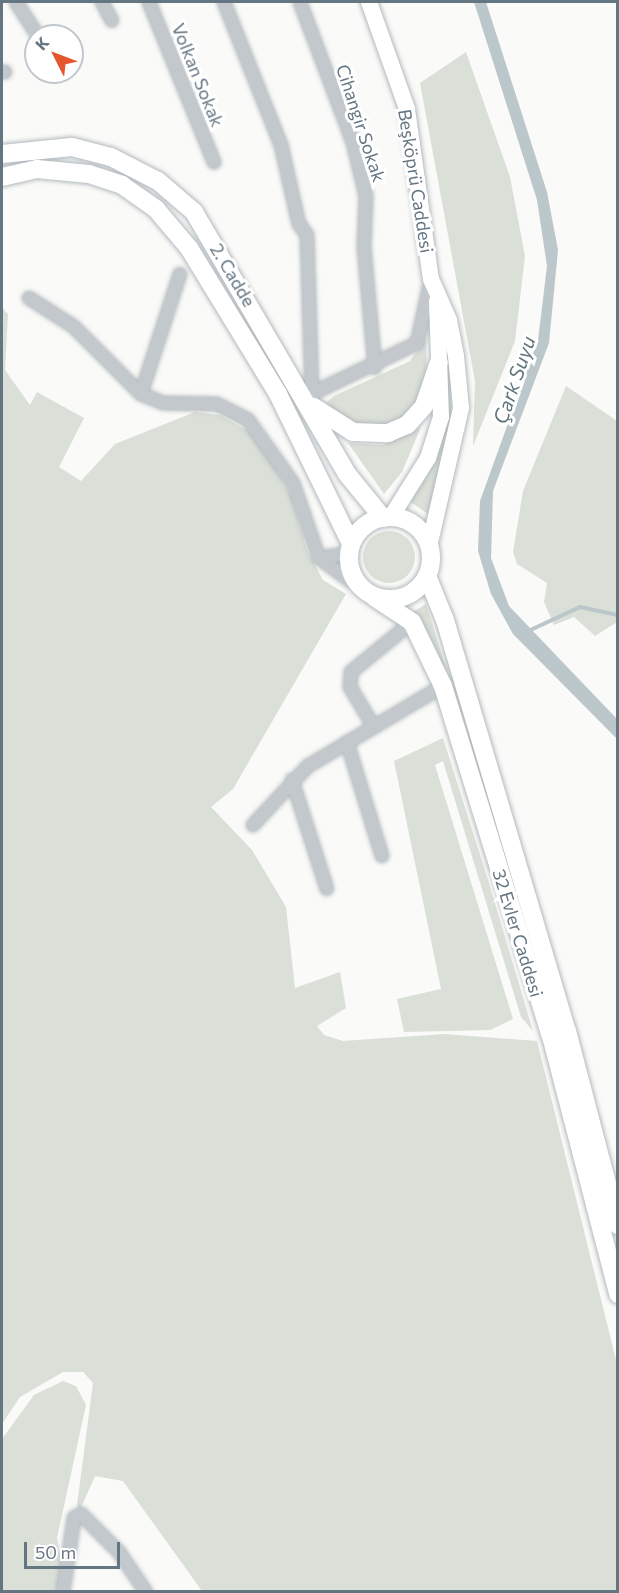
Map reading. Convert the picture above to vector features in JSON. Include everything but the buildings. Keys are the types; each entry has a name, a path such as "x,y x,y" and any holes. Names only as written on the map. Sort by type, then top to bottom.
{"main road":[{"name":"Beşköprü Caddesi","path":"369,2 407,109 434,287 441,417 428,459 387,517"},
{"name":"2. Cadde","path":"2,154 72,147 111,158 158,181 194,212 309,398 347,474 387,517"},
{"name":"2. Cadde","path":"2,177 37,169 88,174 122,184 156,209 189,248 278,394 350,548"},
{"name":"Beşköprü Caddesi","path":"429,547 461,408 449,320 434,287"},
{"path":"309,398 352,432 388,433 407,425 424,406 439,362"},
{"path":"369,593 404,596 427,576 429,547 415,525 387,517 370,522 350,548 354,579 369,593 412,622"},
{"name":"32 Evler Caddesi","path":"427,576 445,620 561,1008 618,1225"},
{"name":"32 Evler Caddesi","path":"412,622 443,686 550,1035 618,1294"}],"street":[{"path":"16,2 30,24"},
{"path":"102,2 112,21"},
{"name":"Volkan Sokak","path":"151,2 214,162"},
{"path":"224,2 281,145 299,224 307,235 309,398 417,344 434,287"},
{"name":"Cihangir Sokak","path":"300,2 353,142 366,196 364,247 375,367"},
{"path":"141,394 180,274"},
{"path":"29,298 73,326 141,394 163,403 217,404 248,420 293,483 319,558 369,593"},
{"path":"319,558 350,548"},
{"path":"374,727 350,687 351,672 412,622"},
{"path":"253,825 292,780 347,742 443,686"},
{"path":"347,742 382,856"},
{"path":"292,780 327,889"},
{"path":"63,1592 74,1518 81,1514 118,1552 146,1592"}],"shaded area":[{"path":"474,2 486,2 547,192 558,250 549,343 493,491 491,558 509,606 617,719 617,739 513,634 491,594 478,551 480,501 538,340 547,266 537,200"},
{"path":"466,52 510,177 525,256 515,341 473,446 475,381 420,83"},
{"path":"2,307 8,314 5,370 30,405 37,392 84,418 59,467 81,481 115,444 195,412 220,415 257,436 291,496 307,550 323,580 346,594 233,789 211,807 252,850 286,907 295,988 340,972 346,1008 317,1026 324,1035 343,1041 444,1034 537,1041 617,1364 617,1591 202,1591 123,1481 95,1476 80,1510 77,1505 93,1383 83,1372 63,1372 20,1397 2,1424"},
{"path":"426,338 427,379 418,404 397,422 368,429 331,412 326,403 334,396 410,361"},
{"path":"448,343 451,422 428,514 409,501 448,391"},
{"path":"566,386 617,421 617,622 595,636 574,617 554,625 544,602 547,583 517,564 513,552 523,491"},
{"path":"421,427 402,472 384,494 348,443 383,445"},
{"path":"389,531 399,533 407,539 413,547 415,557 413,567 407,575 399,581 389,583 379,581 371,575 365,567 363,557 365,547 371,539 379,533"},
{"path":"426,604 487,799 484,799 440,660 413,612"},
{"path":"443,738 533,1031 521,1017 443,761 435,765 513,1019 490,1030 404,1032 397,999 441,989 394,761"},
{"path":"63,1381 76,1386 86,1405 57,1538 64,1573 60,1591 2,1592 2,1439 34,1395"}],"waterway":[{"path":"524,633 580,607 618,615"}],"water label":[{"name":"Çark Suyu","path":"514,380"}]}
